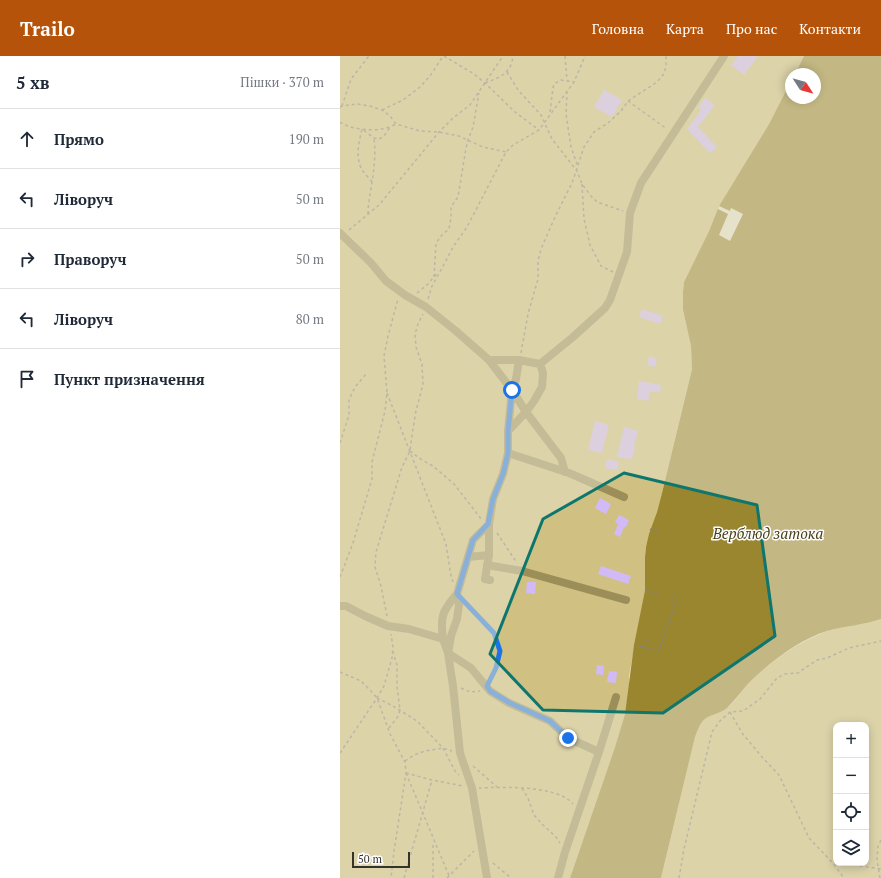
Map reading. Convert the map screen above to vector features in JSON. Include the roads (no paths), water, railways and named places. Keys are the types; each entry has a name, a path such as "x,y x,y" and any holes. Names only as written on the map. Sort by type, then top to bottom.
{"lane":[{"path":"540,364 605,308 610,300 627,252 630,213 641,184 724,56"},
{"path":"342,234 371,263 386,281 402,293 426,307 489,360 561,458 565,472"},
{"path":"489,360 519,360 540,364"},
{"path":"490,580 485,579 489,555 488,524 493,499 503,474 508,453 508,431 512,390 516,379 519,360"},
{"path":"508,431 526,412 542,387 543,373 540,364"},
{"path":"508,453 565,472 624,497"},
{"path":"487,878 472,788 460,753 454,686 441,625 442,615 449,603 457,594 473,540 488,524"},
{"path":"468,557 489,555"},
{"path":"487,564 522,571 626,600"},
{"path":"448,653 451,636 457,620 459,605 457,594"},
{"path":"340,606 346,606 388,626 409,629 443,639"},
{"path":"448,653 471,668 489,688 510,703 550,721 568,738 599,752"},
{"path":"558,878 565,852 616,697"}],"water":[{"name":"Верблюд затока","path":"804,56 881,56 881,619 827,631 795,646 764,669 747,685 727,708 703,721 695,737 661,878 570,878 625,714 634,645 645,590 646,547 662,493 692,369 691,346 683,310 684,282 709,231 719,206 769,124 785,93 785,104 821,104 821,68 798,68"}]}
